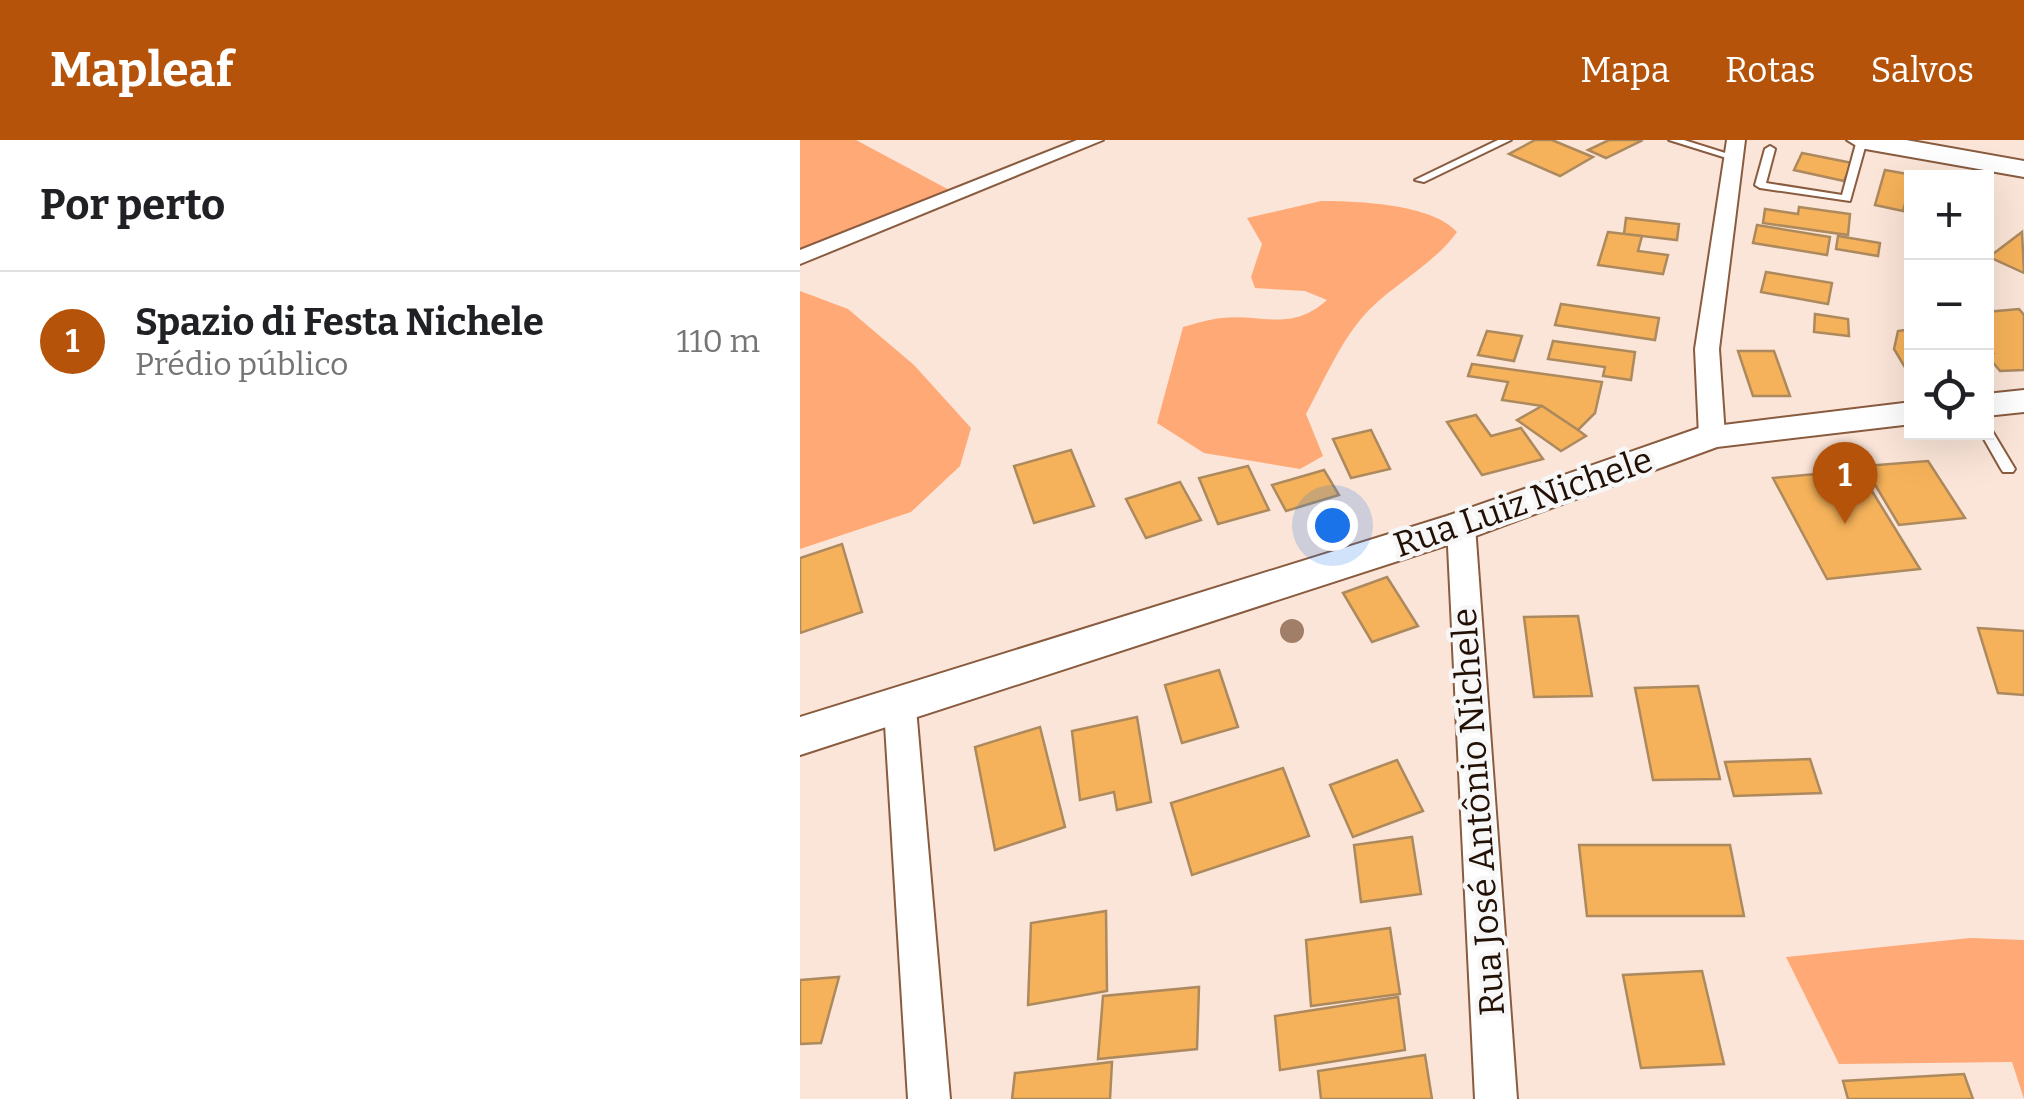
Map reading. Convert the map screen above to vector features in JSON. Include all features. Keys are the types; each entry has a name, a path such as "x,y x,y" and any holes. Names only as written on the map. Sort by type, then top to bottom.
{"street":[{"path":"800,258 1094,140"},
{"path":"1861,140 2024,169"},
{"path":"1712,436 1706,349 1734,149"},
{"path":"1994,404 2024,401"},
{"name":"Rua Luiz Nichele","path":"800,736 900,708 1461,526 1712,436 1904,414"},
{"name":"Rua José Antônio Nichele","path":"1461,526 1496,1099"},
{"path":"900,708 929,1099"}],"lane":[{"path":"1420,180 1506,140"},
{"path":"1675,140 1734,149"},
{"path":"1770,149 1760,184 1846,199 1861,140"},
{"path":"1991,440 2008,469"}],"shaded area":[{"path":"800,140 856,140 953,192 800,253"},
{"path":"1321,201 1374,203 1413,210 1430,215 1457,232 1435,256 1371,308 1345,342 1306,414 1323,456 1300,469 1204,453 1157,423 1183,327 1222,318 1288,319 1314,310 1327,300 1305,291 1255,288 1251,277 1262,244 1247,218"},
{"path":"800,291 848,309 914,365 971,428 960,466 911,512 800,549"},
{"path":"1970,938 2024,940 2024,1099 2012,1062 1839,1064 1786,957"}],"building":[{"path":"1535,140 1552,140 1593,157 1560,176 1509,154"},
{"path":"1609,140 1641,141 1606,158 1588,150"},
{"path":"1802,153 1852,163 1844,181 1794,170"},
{"path":"1885,170 1904,173 1903,211 1875,205"},
{"path":"1799,207 1850,214 1848,235 1763,223 1765,209 1798,214"},
{"path":"1626,218 1679,224 1677,240 1624,234"},
{"path":"1757,225 1830,237 1827,255 1753,243"},
{"path":"1608,232 1642,236 1638,251 1668,255 1663,274 1598,265"},
{"path":"2022,232 2024,273 1994,259 1994,253"},
{"path":"1838,236 1880,243 1878,256 1836,249"},
{"path":"1766,272 1832,283 1828,304 1761,292"},
{"path":"1561,304 1659,318 1655,340 1555,325"},
{"path":"2019,309 2024,315 2024,370 2000,371 1994,364 1994,311"},
{"path":"1815,314 1848,319 1849,336 1814,332"},
{"path":"1904,330 1904,366 1894,349 1898,331"},
{"path":"1487,331 1522,336 1514,361 1478,355"},
{"path":"1553,341 1635,352 1631,380 1603,376 1605,367 1548,359"},
{"path":"1738,351 1774,351 1790,396 1753,396"},
{"path":"1472,364 1602,382 1595,413 1578,430 1542,406 1502,400 1508,382 1468,376"},
{"path":"1542,406 1586,436 1561,451 1517,420"},
{"path":"1476,415 1491,436 1521,428 1543,459 1482,475 1447,422"},
{"path":"1371,430 1390,469 1351,478 1333,439"},
{"path":"1071,450 1094,506 1034,523 1014,466"},
{"path":"1928,461 1965,518 1899,525 1864,466"},
{"path":"1248,466 1269,510 1218,524 1199,478"},
{"path":"1324,470 1339,495 1286,511 1272,485"},
{"path":"1859,470 1920,569 1827,579 1773,478"},
{"path":"1180,482 1201,520 1146,538 1126,499"},
{"path":"842,544 862,612 800,633 800,558"},
{"path":"1387,577 1418,626 1372,642 1343,593"},
{"path":"1578,616 1592,696 1534,697 1524,617"},
{"path":"1978,628 2024,631 2024,695 1998,693"},
{"path":"1219,670 1238,727 1182,743 1165,685"},
{"path":"1698,686 1720,779 1653,780 1635,688"},
{"path":"1137,717 1151,802 1117,810 1114,792 1080,800 1072,731"},
{"path":"1040,727 1065,827 995,850 975,747"},
{"path":"1810,759 1821,793 1734,796 1725,762"},
{"path":"1397,760 1423,811 1353,837 1330,785"},
{"path":"1283,768 1309,836 1192,875 1171,803"},
{"path":"1412,837 1421,894 1361,902 1354,845"},
{"path":"1579,845 1730,845 1744,916 1587,916"},
{"path":"1106,911 1107,991 1028,1005 1031,923"},
{"path":"1390,928 1400,994 1311,1006 1306,940"},
{"path":"1702,971 1724,1064 1641,1068 1623,975"},
{"path":"839,977 821,1043 800,1044 800,980"},
{"path":"1199,987 1197,1049 1098,1059 1103,996"},
{"path":"1398,997 1405,1050 1280,1070 1275,1016"},
{"path":"1425,1055 1432,1099 1321,1099 1318,1071"},
{"path":"1112,1062 1110,1099 1012,1099 1015,1073"},
{"path":"1964,1074 1973,1099 1848,1099 1843,1081"}],"place":[{"name":"Spazio di Festa Nichele","path":"1845,524"}]}
